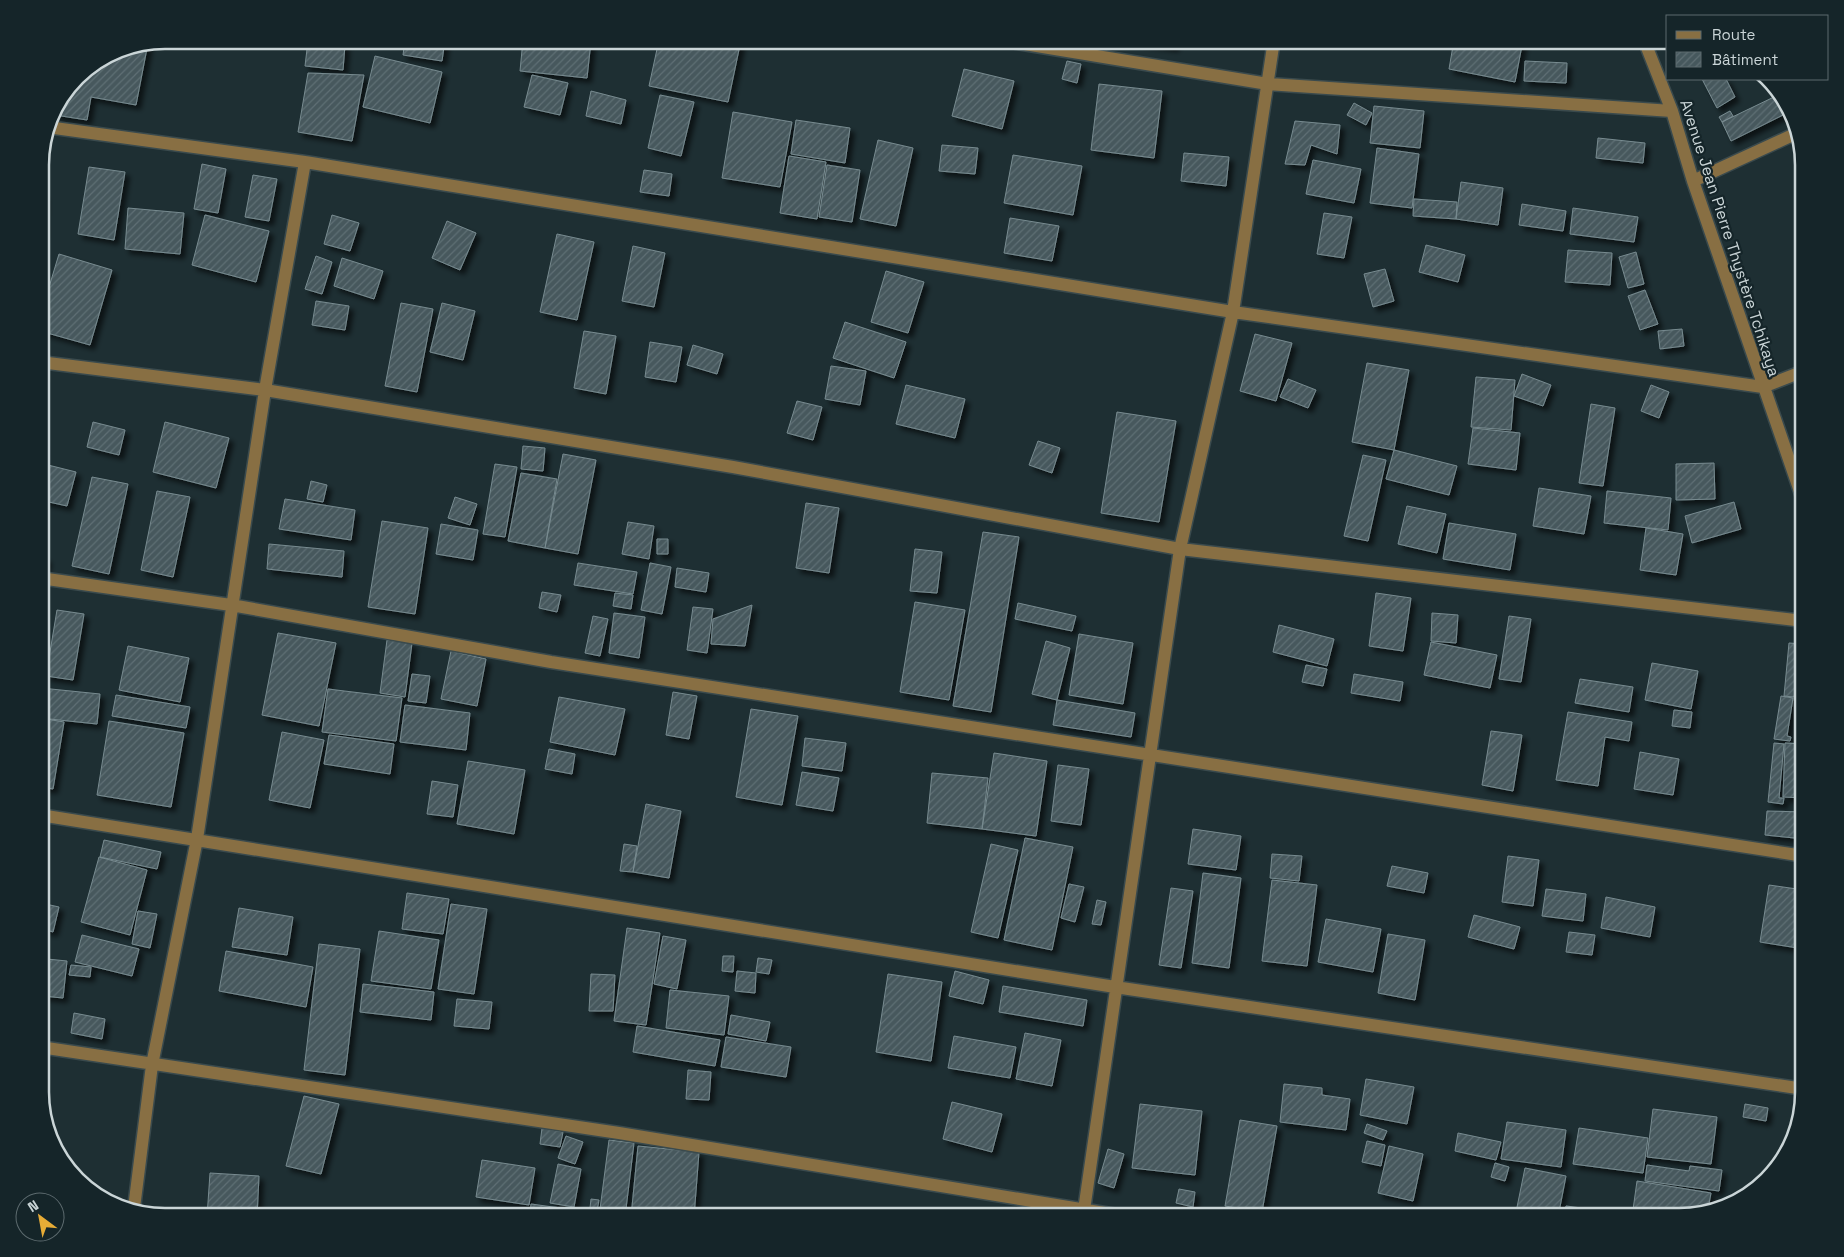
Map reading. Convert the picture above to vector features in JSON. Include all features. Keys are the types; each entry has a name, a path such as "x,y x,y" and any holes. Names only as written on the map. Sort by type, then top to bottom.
{"street":[{"path":"1067,49 1268,84 1672,111"},
{"path":"1084,1208 1180,549 1233,312 1273,49"},
{"name":"Avenue Jean Pierre Thystère Tchikaya","path":"1648,49 1672,111 1693,182 1795,478"},
{"path":"56,127 305,162 1233,312 1763,387 1795,375"},
{"path":"1693,182 1791,136"},
{"path":"135,1204 152,1065 196,840 264,390 305,162"},
{"path":"49,363 264,390 733,467 1180,549 1795,619"},
{"path":"49,579 231,605 551,662 1795,855"},
{"path":"49,816 1115,987 1795,1087"},
{"path":"49,1048 619,1133 1049,1208"}],"building":[{"path":"307,49 345,49 343,70 305,66"},
{"path":"404,49 444,49 442,61 403,55"},
{"path":"522,49 590,49 587,78 520,71"},
{"path":"657,49 739,49 728,102 649,86"},
{"path":"1452,49 1521,49 1515,82 1449,69"},
{"path":"147,50 136,105 91,97 87,120 60,116 68,100 78,88 107,64 127,55"},
{"path":"375,56 442,72 430,123 363,107"},
{"path":"1067,61 1081,64 1077,83 1062,79"},
{"path":"1525,61 1567,63 1566,83 1524,81"},
{"path":"964,69 1014,81 1002,129 952,116"},
{"path":"308,73 364,75 352,141 298,132"},
{"path":"532,75 568,83 560,115 524,107"},
{"path":"1703,80 1726,80 1735,97 1717,108"},
{"path":"1099,84 1162,91 1154,158 1091,150"},
{"path":"591,91 626,100 621,124 586,116"},
{"path":"660,95 694,102 681,156 648,148"},
{"path":"1774,97 1784,115 1731,141 1722,122"},
{"path":"1354,103 1372,113 1366,125 1347,115"},
{"path":"1374,106 1424,111 1420,148 1370,143"},
{"path":"1730,111 1733,116 1722,122 1719,117"},
{"path":"733,112 792,122 780,187 722,178"},
{"path":"796,120 850,128 845,163 791,154"},
{"path":"1295,121 1340,125 1337,154 1311,145 1305,165 1285,164"},
{"path":"1598,138 1645,143 1643,163 1596,158"},
{"path":"878,140 913,148 896,226 860,219"},
{"path":"942,145 978,148 975,174 939,171"},
{"path":"1377,148 1419,154 1412,208 1370,203"},
{"path":"1184,153 1229,157 1226,186 1181,181"},
{"path":"1013,155 1082,166 1073,215 1004,203"},
{"path":"789,156 826,162 817,219 780,213"},
{"path":"1313,160 1361,169 1354,203 1306,194"},
{"path":"202,164 226,169 218,213 194,209"},
{"path":"827,165 860,170 852,222 819,217"},
{"path":"89,167 125,172 114,240 78,234"},
{"path":"644,170 672,174 669,196 640,192"},
{"path":"253,175 277,179 269,221 245,217"},
{"path":"1461,182 1503,188 1498,225 1456,219"},
{"path":"1414,199 1457,202 1456,219 1413,216"},
{"path":"1522,204 1566,211 1563,231 1519,225"},
{"path":"128,208 184,213 180,254 125,249"},
{"path":"1573,208 1638,217 1634,242 1570,234"},
{"path":"1324,213 1352,217 1344,258 1317,254"},
{"path":"205,215 269,231 256,282 192,265"},
{"path":"332,215 359,223 350,251 324,244"},
{"path":"1010,218 1059,226 1052,261 1004,253"},
{"path":"447,221 476,233 460,270 432,258"},
{"path":"557,234 594,242 577,320 540,312"},
{"path":"1426,245 1465,255 1458,282 1419,272"},
{"path":"633,246 665,253 654,307 622,301"},
{"path":"1568,250 1612,253 1610,285 1565,282"},
{"path":"1636,252 1644,284 1628,288 1619,257"},
{"path":"59,254 112,270 90,345 49,334 49,287"},
{"path":"316,256 332,262 322,294 305,289"},
{"path":"342,258 383,271 374,299 334,286"},
{"path":"1385,269 1394,301 1373,307 1364,274"},
{"path":"886,271 924,282 908,333 871,322"},
{"path":"1645,290 1658,324 1640,330 1628,296"},
{"path":"316,301 349,306 345,330 312,325"},
{"path":"401,303 433,309 417,392 385,386"},
{"path":"442,303 475,311 463,360 430,352"},
{"path":"845,322 906,342 894,378 833,358"},
{"path":"1682,329 1684,346 1660,349 1658,331"},
{"path":"584,331 616,336 606,394 574,388"},
{"path":"1255,334 1292,343 1276,401 1240,391"},
{"path":"650,342 682,347 676,382 645,377"},
{"path":"693,345 723,354 717,374 687,365"},
{"path":"1367,363 1409,370 1394,450 1352,442"},
{"path":"831,366 866,371 860,405 825,399"},
{"path":"1522,374 1551,385 1543,406 1514,396"},
{"path":"1476,377 1515,380 1511,430 1471,427"},
{"path":"1288,379 1316,390 1308,408 1280,397"},
{"path":"906,385 965,399 955,438 896,424"},
{"path":"1651,385 1669,392 1659,418 1641,411"},
{"path":"797,401 822,407 813,440 787,433"},
{"path":"1591,404 1615,408 1603,486 1579,483"},
{"path":"1117,412 1176,421 1159,522 1101,513"},
{"path":"93,422 125,430 119,455 87,447"},
{"path":"165,422 229,438 216,488 153,472"},
{"path":"1473,428 1520,433 1516,470 1468,464"},
{"path":"1038,441 1060,448 1052,473 1029,465"},
{"path":"523,446 545,448 543,471 521,469"},
{"path":"1394,450 1457,466 1449,495 1386,479"},
{"path":"563,454 596,460 578,554 545,548"},
{"path":"1363,455 1386,460 1368,541 1344,536"},
{"path":"1714,463 1715,499 1676,500 1676,464"},
{"path":"495,464 517,467 505,537 483,534"},
{"path":"49,465 76,472 67,506 49,502"},
{"path":"521,473 557,479 545,548 508,541"},
{"path":"92,477 128,484 109,574 72,566"},
{"path":"311,481 327,485 323,502 307,499"},
{"path":"1539,488 1591,496 1584,534 1533,526"},
{"path":"157,491 190,497 173,577 141,570"},
{"path":"1607,491 1671,498 1668,530 1604,523"},
{"path":"455,497 477,504 470,525 448,518"},
{"path":"285,499 355,510 351,540 279,529"},
{"path":"1734,502 1741,529 1692,543 1685,516"},
{"path":"806,503 839,508 829,573 796,568"},
{"path":"1407,506 1446,514 1437,553 1398,544"},
{"path":"382,521 428,528 415,614 368,607"},
{"path":"628,522 654,526 649,559 622,554"},
{"path":"1449,523 1516,534 1510,570 1443,559"},
{"path":"441,524 478,530 473,560 436,554"},
{"path":"1646,528 1683,534 1676,575 1640,570"},
{"path":"983,532 1019,537 991,712 953,706"},
{"path":"657,539 668,539 668,554 657,554"},
{"path":"269,544 344,551 342,577 267,569"},
{"path":"915,549 942,552 937,593 910,591"},
{"path":"578,563 637,572 633,594 574,585"},
{"path":"650,563 671,567 662,614 641,610"},
{"path":"677,568 709,573 706,592 675,587"},
{"path":"542,592 561,595 557,612 539,608"},
{"path":"615,593 633,595 631,609 613,606"},
{"path":"1376,593 1411,598 1403,651 1369,646"},
{"path":"915,602 965,610 949,700 900,692"},
{"path":"1018,603 1076,616 1072,631 1015,619"},
{"path":"752,605 745,646 711,644 713,619"},
{"path":"693,607 713,609 707,653 687,650"},
{"path":"57,610 84,614 73,680 49,676 49,658"},
{"path":"614,613 645,617 639,658 609,653"},
{"path":"1432,613 1458,615 1456,643 1431,641"},
{"path":"593,616 608,619 600,656 585,653"},
{"path":"1509,616 1531,619 1521,682 1499,679"},
{"path":"1279,625 1334,639 1327,666 1273,652"},
{"path":"278,633 336,643 319,726 262,715"},
{"path":"1079,634 1133,643 1123,704 1069,695"},
{"path":"387,640 412,643 405,697 380,693"},
{"path":"1046,641 1070,648 1057,700 1032,694"},
{"path":"1431,642 1497,655 1490,688 1424,675"},
{"path":"1789,643 1795,643 1795,697 1784,696"},
{"path":"128,646 189,658 180,702 119,690"},
{"path":"451,651 486,659 477,706 441,699"},
{"path":"1652,663 1698,671 1691,709 1645,700"},
{"path":"1306,665 1327,669 1323,686 1302,682"},
{"path":"412,674 430,676 426,703 408,701"},
{"path":"1354,674 1403,682 1400,701 1351,693"},
{"path":"1580,679 1633,687 1629,712 1575,703"},
{"path":"49,689 100,694 97,724 49,719"},
{"path":"328,689 402,698 396,741 322,732"},
{"path":"673,692 697,696 689,739 666,735"},
{"path":"116,695 190,707 186,728 112,716"},
{"path":"1781,696 1793,698 1787,736 1791,737 1790,741 1774,739"},
{"path":"559,697 625,709 615,755 550,742"},
{"path":"1057,700 1135,713 1131,737 1053,725"},
{"path":"405,705 470,713 466,750 400,742"},
{"path":"751,709 798,716 782,805 736,797"},
{"path":"1674,710 1692,712 1690,728 1672,726"},
{"path":"1568,712 1632,722 1629,741 1605,737 1598,786 1556,780"},
{"path":"49,720 64,722 53,789 49,788"},
{"path":"109,721 184,733 171,807 97,795"},
{"path":"1491,731 1522,735 1513,791 1482,785"},
{"path":"282,732 324,740 310,808 269,800"},
{"path":"329,735 394,744 390,774 324,764"},
{"path":"805,738 846,743 842,771 802,766"},
{"path":"1774,743 1784,744 1779,798 1784,798 1783,804 1768,802"},
{"path":"1785,743 1795,744 1795,798 1783,797"},
{"path":"549,749 575,754 572,774 545,769"},
{"path":"1640,752 1679,759 1673,795 1634,789"},
{"path":"994,753 1047,761 1036,836 982,829"},
{"path":"468,761 525,770 514,834 457,824"},
{"path":"1058,765 1089,769 1081,825 1051,821"},
{"path":"802,772 839,778 833,811 796,805"},
{"path":"932,773 988,778 982,829 927,823"},
{"path":"432,781 458,785 453,817 427,814"},
{"path":"646,804 681,811 669,878 633,872"},
{"path":"1767,811 1795,812 1795,838 1765,835"},
{"path":"1193,829 1241,836 1236,870 1188,864"},
{"path":"1025,838 1073,847 1052,950 1004,940"},
{"path":"104,840 161,852 157,869 100,857"},
{"path":"624,844 637,846 633,872 620,871"},
{"path":"991,844 1018,850 998,938 971,932"},
{"path":"1272,854 1302,856 1299,881 1270,878"},
{"path":"1508,856 1539,860 1533,906 1502,902"},
{"path":"99,857 147,870 130,935 81,922"},
{"path":"1392,866 1428,873 1424,893 1387,886"},
{"path":"1203,873 1241,878 1229,968 1192,963"},
{"path":"1272,880 1317,885 1307,966 1262,961"},
{"path":"1069,884 1084,887 1075,922 1061,918"},
{"path":"1769,885 1795,889 1795,948 1760,942"},
{"path":"1171,888 1193,891 1181,968 1159,965"},
{"path":"1546,889 1586,894 1583,921 1542,916"},
{"path":"407,893 449,899 443,934 402,929"},
{"path":"1606,897 1655,907 1650,937 1601,928"},
{"path":"1097,900 1106,902 1101,925 1092,924"},
{"path":"451,904 487,909 474,994 438,989"},
{"path":"49,905 59,907 53,932 49,931"},
{"path":"239,908 293,917 287,955 232,947"},
{"path":"138,911 157,914 150,948 132,944"},
{"path":"1474,915 1520,927 1514,949 1468,937"},
{"path":"1326,919 1381,929 1373,972 1318,962"},
{"path":"627,928 660,933 646,1025 614,1021"},
{"path":"379,931 439,940 431,989 371,981"},
{"path":"1569,932 1595,935 1592,955 1566,952"},
{"path":"1388,934 1425,940 1415,1000 1378,993"},
{"path":"82,935 139,949 132,976 75,962"},
{"path":"663,936 686,940 677,989 654,984"},
{"path":"319,944 360,949 345,1075 304,1070"},
{"path":"226,951 313,967 306,1007 219,991"},
{"path":"723,956 734,956 733,972 722,971"},
{"path":"758,958 772,960 769,974 756,972"},
{"path":"49,959 67,961 63,998 49,997"},
{"path":"71,965 91,967 90,977 69,975"},
{"path":"737,971 756,973 755,993 735,991"},
{"path":"955,971 989,980 983,1004 949,996"},
{"path":"591,974 615,975 613,1011 589,1011"},
{"path":"888,974 942,982 931,1061 876,1052"},
{"path":"363,984 434,992 431,1020 360,1012"},
{"path":"1003,986 1087,1000 1083,1026 999,1012"},
{"path":"670,990 729,996 724,1035 666,1028"},
{"path":"457,999 492,1002 489,1029 454,1026"},
{"path":"74,1013 105,1019 102,1039 71,1033"},
{"path":"731,1015 770,1022 766,1041 728,1034"},
{"path":"637,1026 720,1040 715,1066 633,1052"},
{"path":"1025,1033 1061,1040 1052,1086 1016,1079"},
{"path":"954,1036 1016,1047 1010,1078 948,1068"},
{"path":"726,1037 791,1047 786,1077 721,1067"},
{"path":"688,1070 711,1072 709,1100 686,1099"},
{"path":"1366,1079 1414,1087 1407,1124 1360,1115"},
{"path":"1284,1084 1322,1088 1322,1095 1350,1099 1346,1130 1280,1122"},
{"path":"304,1096 339,1104 321,1174 286,1166"},
{"path":"952,1102 1002,1114 992,1152 943,1139"},
{"path":"1140,1104 1202,1111 1195,1175 1132,1168"},
{"path":"1745,1104 1768,1108 1766,1121 1743,1117"},
{"path":"1653,1109 1717,1117 1711,1164 1647,1157"},
{"path":"1240,1120 1277,1126 1263,1208 1225,1206"},
{"path":"1507,1122 1566,1130 1561,1167 1501,1159"},
{"path":"1367,1124 1387,1131 1383,1140 1364,1133"},
{"path":"542,1128 563,1132 560,1147 540,1144"},
{"path":"1579,1128 1648,1138 1643,1173 1573,1164"},
{"path":"1458,1133 1501,1142 1496,1160 1455,1151"},
{"path":"566,1136 583,1142 575,1164 558,1158"},
{"path":"609,1140 634,1143 626,1208 600,1208"},
{"path":"1367,1141 1385,1145 1381,1166 1362,1162"},
{"path":"638,1146 699,1152 695,1208 632,1208"},
{"path":"1389,1146 1423,1154 1413,1201 1378,1193"},
{"path":"1108,1149 1124,1154 1114,1188 1098,1183"},
{"path":"482,1160 535,1168 529,1205 476,1197"},
{"path":"1495,1163 1509,1167 1505,1181 1491,1177"},
{"path":"558,1164 581,1169 574,1207 550,1203"},
{"path":"1647,1165 1689,1171 1690,1166 1722,1170 1719,1191 1645,1181"},
{"path":"1525,1168 1566,1176 1560,1208 1517,1208"},
{"path":"210,1173 259,1176 257,1208 208,1208"},
{"path":"1637,1181 1711,1193 1709,1204 1694,1207 1633,1208"},
{"path":"1179,1189 1195,1192 1193,1207 1176,1203"},
{"path":"591,1199 599,1200 598,1208 590,1208"},
{"path":"531,1204 561,1208 531,1208"},
{"path":"1566,1206 1582,1208 1566,1208"}]}
